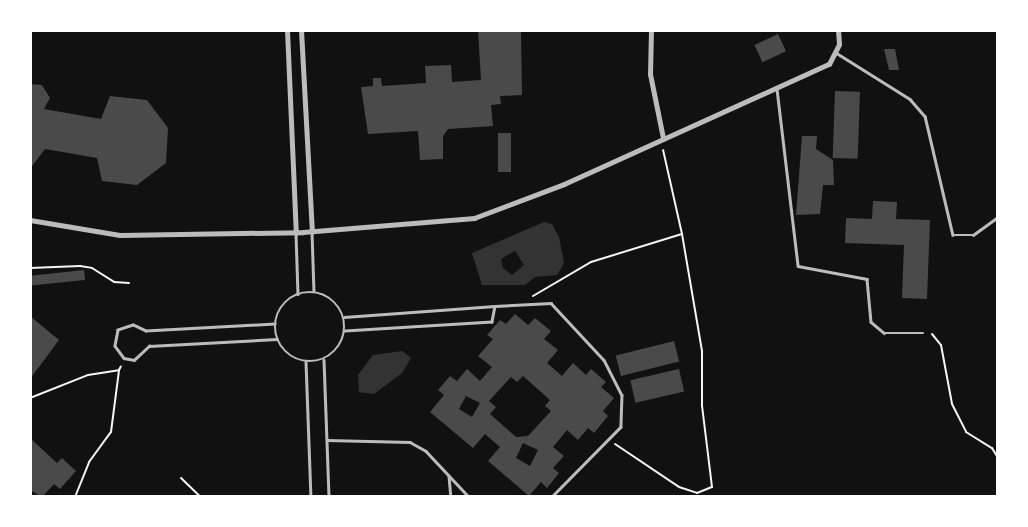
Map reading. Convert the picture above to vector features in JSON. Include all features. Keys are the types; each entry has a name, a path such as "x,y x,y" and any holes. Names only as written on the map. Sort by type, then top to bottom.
{"street":[{"path":"286,30 296,233"},
{"path":"301,30 312,232"},
{"path":"651,30 650,74 664,141"},
{"path":"30,220 120,235 296,233 474,218 564,184 664,141 829,64 835,52 838,30"}],"lane":[{"path":"835,52 910,99 925,116 953,235 974,235 998,217"},
{"path":"777,89 798,266 867,279 871,322 884,333 923,333"},
{"path":"312,232 314,292"},
{"path":"296,233 298,294"},
{"path":"314,292 335,302 344,317 345,331 340,346 324,360 306,362 285,353 277,339 275,324 280,309 298,294 314,292"},
{"path":"344,317 551,303 615,378 622,395 621,427 552,497"},
{"path":"345,331 492,322 495,306"},
{"path":"275,324 146,331 124,326 115,336 115,346 124,358 140,359 149,346 277,339"},
{"path":"324,360 329,497"},
{"path":"306,362 311,497"},
{"path":"327,440 410,442 469,497"},
{"path":"449,476 451,497"}],"path":[{"path":"608,440 679,487 697,493 712,487 702,396 702,352 664,141"},
{"path":"532,304 538,289 591,262 682,234"},
{"path":"30,268 80,266 92,268 114,282 128,282"},
{"path":"923,333 934,334 941,345 952,404 966,432 992,448 998,458"},
{"path":"75,497 89,462 111,432 119,370 124,358"},
{"path":"30,398 88,375 119,370"},
{"path":"181,478 201,497"}],"shaded area":[{"path":"544,222 552,224 559,237 564,263 557,275 535,277 525,285 482,285 472,253","holes":["515,251 524,265 512,275 503,268 501,259"]},
{"path":"402,351 411,358 402,373 374,394 359,392 358,375 373,355"}],"building":[{"path":"478,30 521,30 522,95 500,96 501,104 491,105 493,126 448,129 443,136 443,159 420,160 418,131 368,134 361,87 373,86 373,78 381,78 382,86 426,83 425,66 451,65 452,82 481,80"},
{"path":"778,34 786,51 762,62 754,45"},
{"path":"884,49 895,49 899,70 889,70"},
{"path":"30,84 42,85 50,98 44,109 101,119 110,96 147,100 168,128 166,163 137,185 102,181 97,158 45,149 30,169"},
{"path":"835,91 860,92 858,159 833,158"},
{"path":"498,133 511,133 511,172 498,172"},
{"path":"802,136 817,136 816,149 833,160 834,185 823,185 820,214 796,215"},
{"path":"873,201 897,202 896,219 930,220 927,299 902,298 904,245 845,243 846,218 872,219"},
{"path":"84,270 85,280 31,286 30,276"},
{"path":"515,314 528,325 535,318 551,331 544,339 558,350 547,363 562,376 573,363 586,375 591,369 606,382 601,387 614,398 603,411 608,416 594,433 588,428 578,440 567,430 553,447 564,456 553,468 559,473 547,488 541,482 529,496 488,461 500,447 485,434 473,448 430,412 444,395 438,390 450,376 457,381 467,369 480,381 492,367 478,356 493,339 487,335 500,320 506,324","holes":["523,376 550,400 545,406 551,411 528,436 516,437 490,414 496,407 489,401 511,377 517,382","466,396 480,403 472,417 459,409","523,443 538,450 530,466 516,458"]},
{"path":"30,316 59,340 30,379"},
{"path":"674,341 679,361 621,376 616,356"},
{"path":"679,369 684,391 635,403 630,380"},
{"path":"30,438 57,463 62,458 76,471 60,489 54,484 42,497 30,490"}]}
